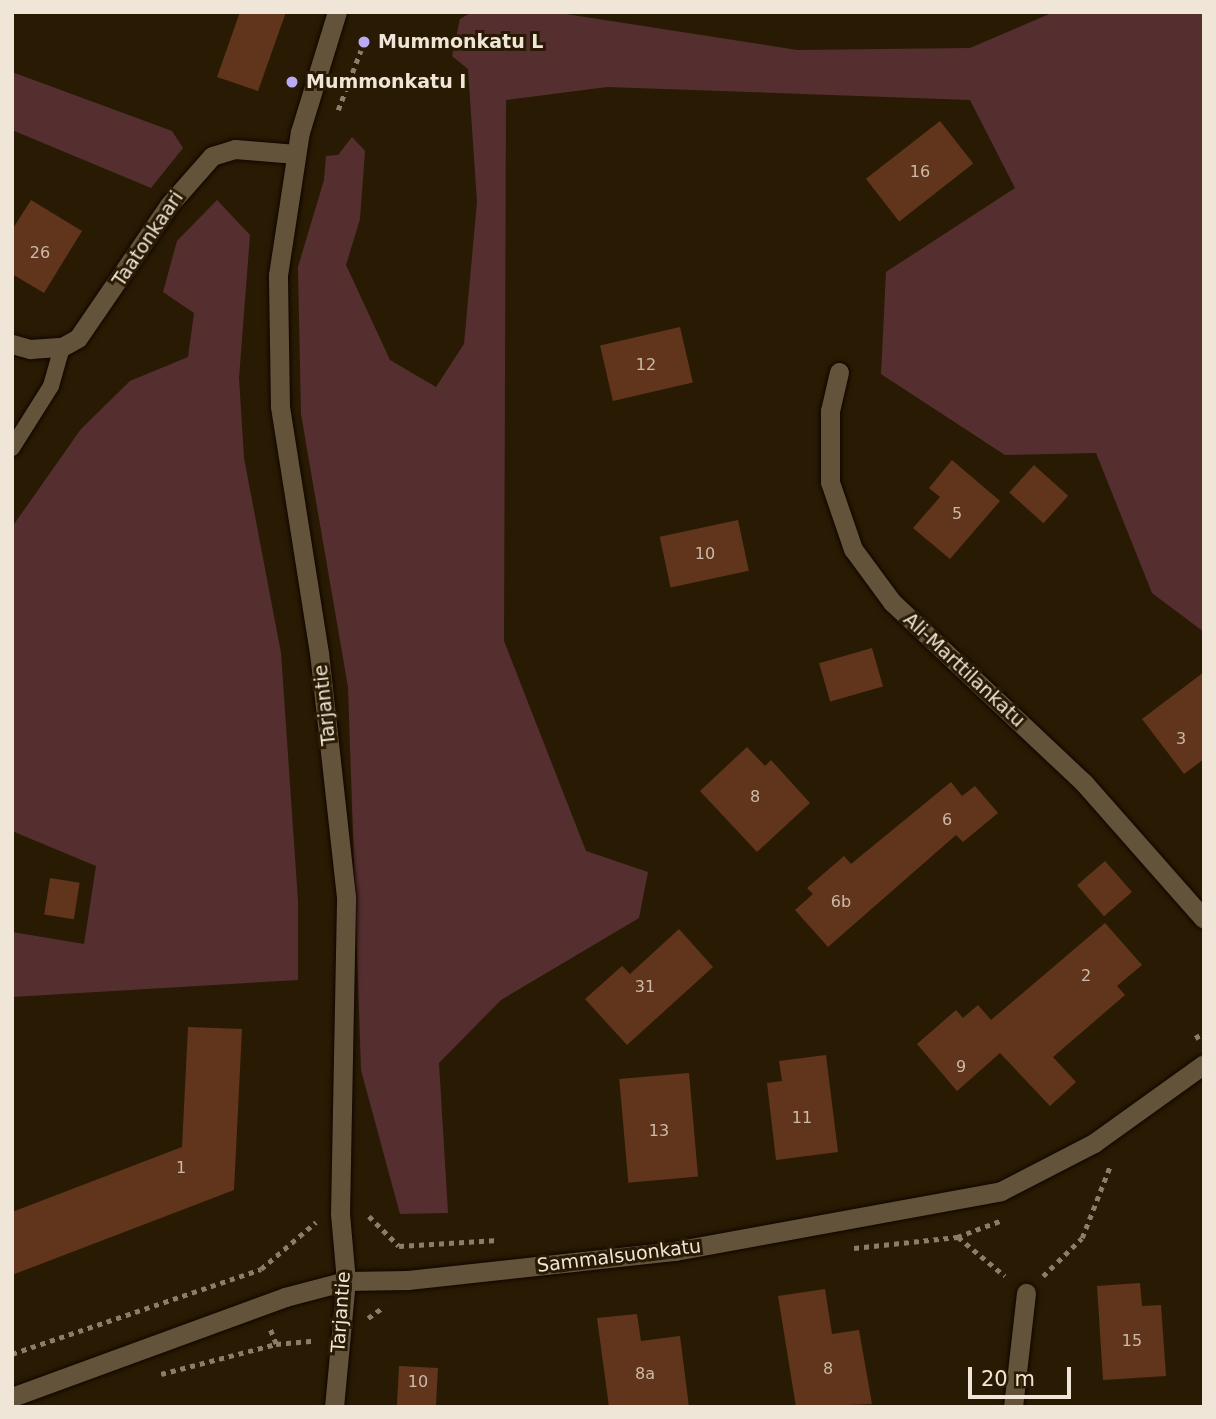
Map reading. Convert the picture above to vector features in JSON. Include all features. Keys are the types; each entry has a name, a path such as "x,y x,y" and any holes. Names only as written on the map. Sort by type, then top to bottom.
{"street":[{"name":"Tarjantie","path":"334,1407 346,1281 340,1214 346,897 319,653 280,406 278,275 296,155 337,12"},
{"name":"Taatonkaari","path":"62,347 92,322 169,205 212,156 235,149 296,155"},
{"path":"12,344 30,349 62,347"},
{"name":"Ali-Marttilankatu","path":"839,372 830,411 830,482 853,549 892,602 1084,783 1204,919"},
{"name":"Sammalsuonkatu","path":"12,1398 285,1297 346,1281 408,1280 675,1251 1001,1191 1094,1143 1204,1064"},
{"path":"1013,1407 1026,1293"}],"lane":[{"path":"12,448 51,386 62,347"}],"path":[{"path":"1183,1046 1204,1032"},
{"path":"957,1237 1026,1293 1082,1238 1110,1166"},
{"path":"12,1354 261,1269 313,1223 340,1214 369,1216 399,1246 505,1240"}],"shaded area":[{"path":"472,12 553,12 797,50 970,48 1054,12 1204,12 1204,632 1152,593 1096,453 1005,455 881,374 886,272 1015,188 970,100 607,87 506,100 504,641 586,851 648,872 639,918 501,1000 439,1063 448,1213 400,1214 361,1070 348,687 301,414 298,267 324,180 326,156 338,155 352,137 365,151 360,219 346,265 390,360 436,387 464,344 477,202 468,69 452,56 460,19"},
{"path":"12,72 172,131 183,148 151,188 12,130"},
{"path":"217,200 250,235 239,378 244,458 281,653 298,901 298,980 12,997 12,932 84,944 96,866 12,831 12,527 81,429 130,381 188,357 194,313 163,292 177,241"}],"building":[{"path":"240,12 286,12 258,91 217,77"},
{"path":"940,121 973,164 899,221 866,179"},
{"path":"31,200 82,231 44,293 12,274 12,230"},
{"path":"680,327 693,383 613,401 600,345"},
{"path":"952,460 1000,501 950,559 913,528 940,497 929,488"},
{"path":"1034,465 1068,496 1043,523 1009,492"},
{"path":"738,520 749,571 671,587 660,537"},
{"path":"872,648 883,686 830,702 819,663"},
{"path":"1204,672 1204,759 1184,774 1142,719"},
{"path":"747,747 765,766 771,760 810,803 757,852 700,791"},
{"path":"951,782 962,796 975,786 998,813 963,842 956,835 828,947 795,910 813,894 807,888 844,856 851,864"},
{"path":"1105,861 1132,892 1104,916 1077,885"},
{"path":"50,878 80,883 74,919 44,915"},
{"path":"1105,923 1142,965 1117,986 1125,995 1053,1057 1076,1082 1050,1106 1000,1053 957,1091 917,1044 956,1010 963,1018 978,1005 991,1020"},
{"path":"679,929 713,967 627,1045 585,999 622,966 630,974"},
{"path":"188,1027 242,1029 234,1190 12,1275 12,1212 182,1147"},
{"path":"826,1055 838,1152 776,1160 767,1083 782,1081 779,1061"},
{"path":"689,1073 698,1177 628,1183 619,1079"},
{"path":"1140,1283 1142,1306 1161,1305 1166,1376 1103,1380 1097,1286"},
{"path":"825,1289 832,1334 859,1330 872,1404 796,1407 778,1296"},
{"path":"637,1314 641,1341 680,1336 689,1407 609,1407 597,1318"},
{"path":"399,1366 438,1368 436,1407 397,1407"}],"place":[{"name":"Mummonkatu L","path":"364,42"},
{"name":"Mummonkatu I","path":"292,82"}]}
